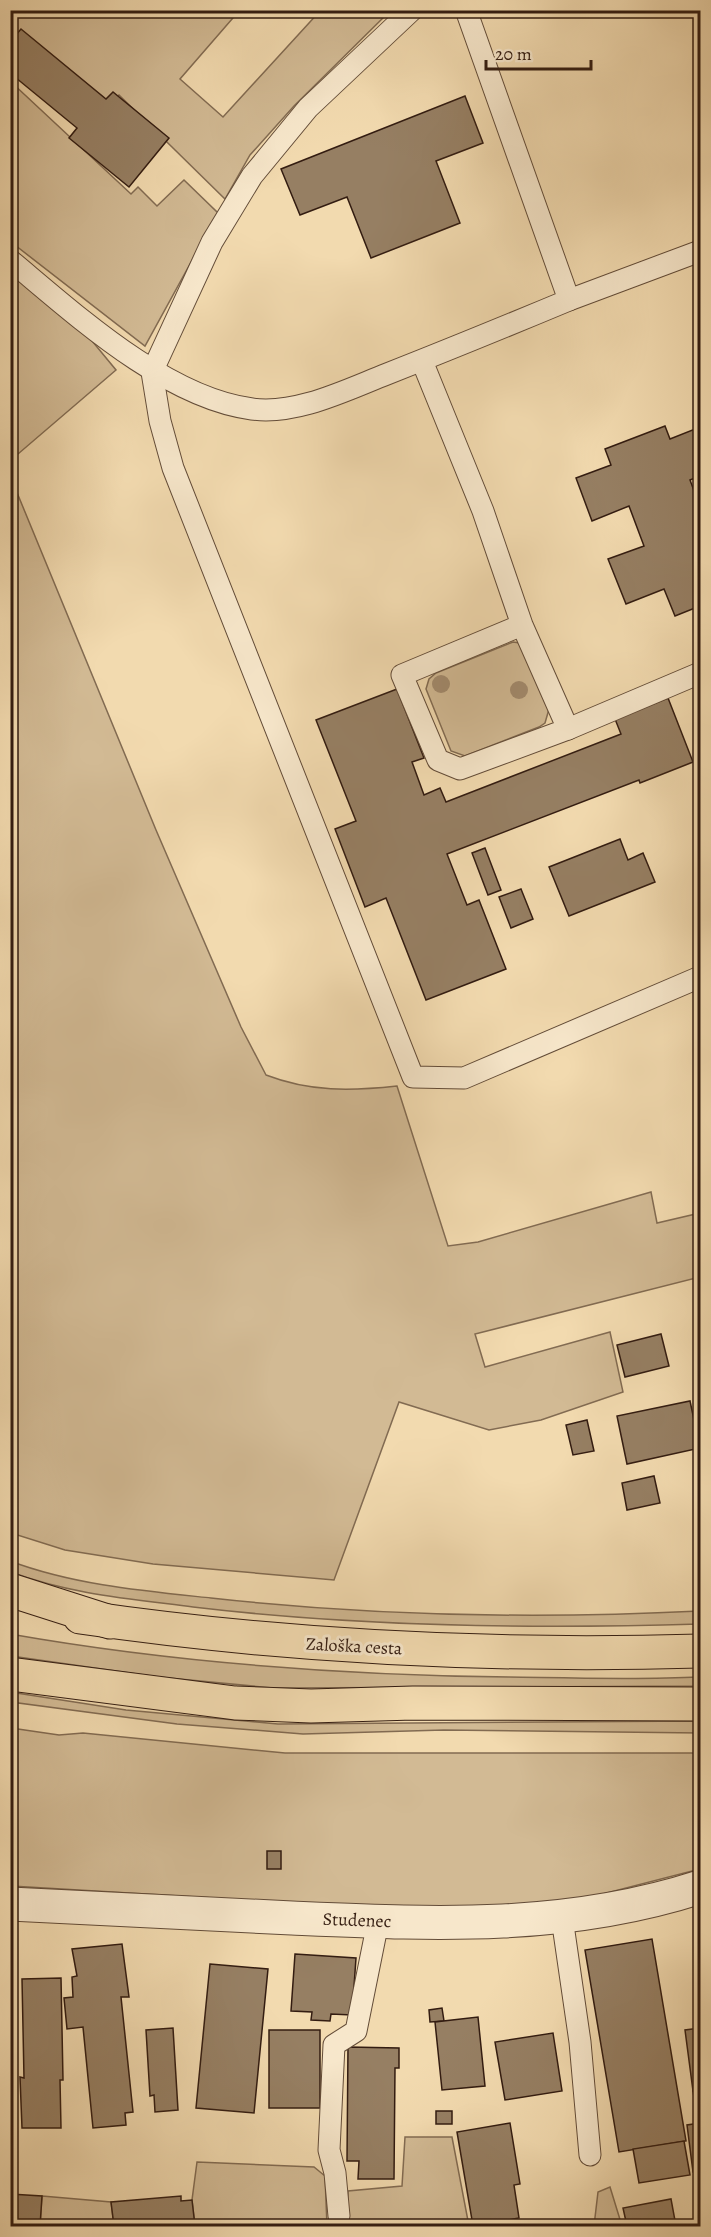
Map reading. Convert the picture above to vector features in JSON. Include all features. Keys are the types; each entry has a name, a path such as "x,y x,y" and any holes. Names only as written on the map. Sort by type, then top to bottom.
{"main road":[{"path":"10,1590 110,1622"},
{"name":"Zaloška cesta","path":"10,1607 110,1622 254,1639 363,1648 511,1652 700,1651"},
{"path":"10,1674 235,1703 311,1706 413,1703 700,1704"}],"street":[{"name":"Studenec","path":"10,1904 378,1922 515,1923 562,1918 661,1900 700,1887"}],"lane":[{"path":"412,10 308,108 252,176 212,242 152,372 160,421 172,468 413,1077 464,1078 700,978"},
{"path":"466,10 569,300"},
{"path":"10,260 152,372 203,397 253,410 300,406 422,361 569,300 700,251"},
{"path":"422,361 483,511 522,625 568,729"},
{"path":"522,625 402,675 438,760 460,769 568,729 700,673"},
{"path":"562,1918 580,2042 590,2155"},
{"path":"339,2216 329,2150 334,2045 356,2031 378,1922"}],"shaded area":[{"path":"11,11 239,11 180,79 223,117 320,11 390,11 294,106 250,155 225,199 119,95 105,108 11,63"},
{"path":"10,81 131,194 138,187 157,206 184,180 218,213 145,346 11,242"},
{"path":"10,273 88,336 116,370 11,460"},
{"path":"11,478 156,830 241,1027 266,1075 299,1085 331,1089 397,1086 448,1246 478,1242 651,1192 657,1223 700,1213 700,1277 475,1334 485,1367 610,1332 623,1392 541,1420 489,1430 399,1402 334,1580 153,1564 65,1550 11,1533"},
{"path":"513,642 520,643 549,709 545,723 465,756 451,751 426,689 429,679 436,673"},
{"path":"10,1561 59,1576 109,1586 272,1604 455,1614 578,1615 700,1611 700,1624 446,1625 256,1614 78,1591 11,1572"},
{"path":"10,1634 134,1653 259,1666 446,1676 700,1677 700,1686 273,1688 158,1677 11,1656"},
{"path":"10,1692 126,1710 278,1724 700,1721 700,1733 444,1730 303,1734 177,1724 11,1702"},
{"path":"11,1728 59,1735 83,1733 285,1753 700,1753 700,1869 564,1904 380,1908 11,1886"},
{"path":"405,2137 452,2137 469,2226 347,2226 348,2191 402,2186"},
{"path":"197,2162 314,2167 325,2176 327,2226 195,2226 192,2200"},
{"path":"610,2187 622,2226 594,2226 598,2192"},
{"path":"42,2196 111,2202 114,2226 40,2226"}],"building":[{"path":"21,29 106,99 113,92 169,138 129,187 69,138 77,128 10,73 10,42"},
{"path":"465,96 483,143 436,161 460,223 371,258 347,197 300,215 281,169"},
{"path":"665,426 670,439 700,427 700,476 690,480 700,507 700,606 675,616 664,589 626,604 608,559 644,546 629,506 592,521 576,478 611,465 605,449"},
{"path":"397,689 424,758 412,762 424,795 440,788 446,802 621,734 615,719 668,698 693,762 640,783 639,780 447,854 467,905 479,900 506,969 426,1000 386,898 365,907 335,829 356,821 316,720"},
{"path":"620,839 628,860 643,853 655,882 569,916 549,867"},
{"path":"485,848 501,890 488,895 472,853"},
{"path":"521,889 533,919 511,928 499,897"},
{"path":"661,1334 669,1366 625,1377 617,1345"},
{"path":"690,1401 700,1448 627,1464 617,1416"},
{"path":"587,1420 594,1451 573,1455 566,1425"},
{"path":"654,1476 660,1503 627,1510 622,1483"},
{"path":"267,1851 281,1851 281,1869 267,1869"},
{"path":"652,1939 686,2141 619,2152 585,1950"},
{"path":"122,1944 129,1997 121,1997 133,2112 125,2113 126,2125 93,2128 83,2027 67,2029 64,1998 73,1997 72,1977 77,1976 72,1949"},
{"path":"295,1954 356,1958 352,2015 331,2014 330,2021 311,2020 312,2012 291,2011"},
{"path":"210,1964 268,1969 254,2113 196,2108"},
{"path":"61,1978 63,2080 60,2080 61,2128 22,2128 20,2077 24,2078 22,1979"},
{"path":"442,2008 444,2021 430,2022 429,2010"},
{"path":"478,2017 485,2086 442,2090 435,2022"},
{"path":"173,2028 178,2110 155,2112 154,2095 150,2096 146,2030"},
{"path":"700,2028 700,2090 693,2091 685,2030"},
{"path":"269,2030 320,2030 320,2108 269,2108"},
{"path":"553,2033 562,2091 505,2100 495,2042"},
{"path":"348,2047 399,2048 399,2068 395,2068 394,2179 358,2179 359,2161 347,2161"},
{"path":"700,2090 700,2123 698,2124 693,2091"},
{"path":"436,2111 452,2111 452,2124 436,2124"},
{"path":"510,2123 520,2184 514,2185 519,2218 473,2226 457,2132"},
{"path":"700,2123 700,2171 693,2172 687,2125"},
{"path":"684,2141 690,2175 639,2183 633,2149"},
{"path":"10,2194 42,2196 40,2226 10,2226"},
{"path":"181,2196 181,2201 192,2200 195,2226 114,2226 111,2202"},
{"path":"671,2199 676,2226 627,2226 623,2208"}]}
